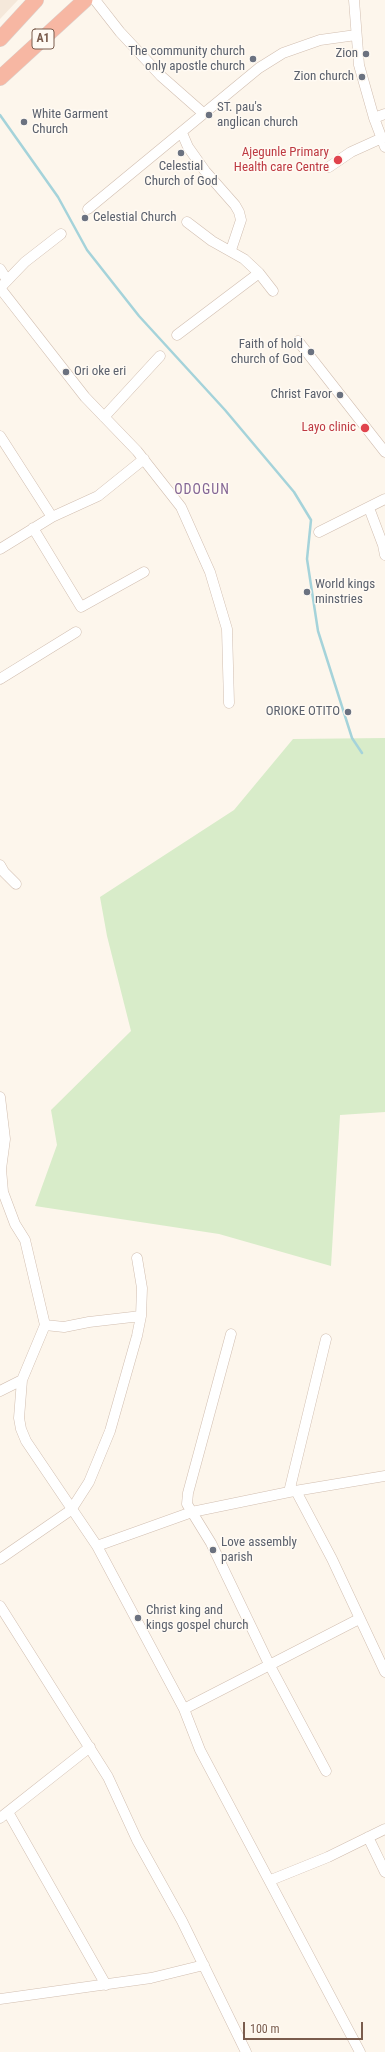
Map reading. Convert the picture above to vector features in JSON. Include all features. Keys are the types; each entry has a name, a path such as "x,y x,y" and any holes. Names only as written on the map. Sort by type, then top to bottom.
{"highway":[{"name":"A1","path":"2,32 36,0"},
{"name":"A1","path":"0,78 85,0"}],"street":[{"path":"95,0 120,32 161,76 203,114"},
{"path":"329,167 351,152 383,142 374,118 359,66 354,0"},
{"path":"88,209 259,68 283,53 320,40 356,35"},
{"path":"374,118 385,114"},
{"path":"182,133 188,147 205,171 235,205 239,212 241,220 231,250"},
{"path":"187,222 212,241 231,250 244,259 259,273 273,291"},
{"path":"61,234 25,262 0,288 85,397 144,460 181,507 216,590 227,629 229,703"},
{"path":"0,269 8,280"},
{"path":"178,335 259,273"},
{"path":"298,341 385,452"},
{"path":"104,417 160,356"},
{"path":"0,436 52,517"},
{"path":"0,549 52,517 98,496 144,460"},
{"path":"319,532 385,499"},
{"path":"369,508 383,545 385,555"},
{"path":"33,528 81,607 144,572"},
{"path":"0,679 76,632"},
{"path":"0,865 4,872 16,884"},
{"path":"0,1098 5,1139 1,1170 3,1192 9,1212 25,1240 45,1325 22,1380 19,1418 23,1435 71,1510 97,1546 184,1709 200,1750 271,1880 360,2052"},
{"path":"0,1559 71,1510 89,1482 110,1431 126,1382 141,1316 142,1288 137,1258"},
{"path":"45,1325 64,1327 89,1322 141,1316"},
{"path":"230,1334 188,1492 187,1504 211,1543 269,1664 326,1771"},
{"path":"326,1339 293,1492 332,1559 385,1672"},
{"path":"0,1391 22,1380"},
{"path":"97,1546 192,1512 385,1476"},
{"path":"0,1606 108,1777 137,1840 204,1965 246,2052"},
{"path":"184,1709 359,1619"},
{"path":"90,1747 4,1815 106,1985"},
{"path":"271,1880 328,1857 385,1829"},
{"path":"368,1837 385,1872"},
{"path":"0,1999 151,1978 204,1965"}],"shaded area":[{"path":"0,0 18,0 0,19"}],"green space":[{"path":"385,738 385,1112 340,1115 331,1266 219,1234 35,1206 57,1145 51,1110 131,1031 107,936 100,897 234,810 293,739"}],"waterway":[{"path":"0,115 58,197 87,250 139,316 225,410 294,492 311,520 307,559 318,631 352,738 362,753"}],"place":[{"name":"Zion","path":"366,54"},
{"name":"The community church only apostle church","path":"253,59"},
{"name":"Zion church","path":"362,77"},
{"name":"ST. pau's anglican church","path":"209,115"},
{"name":"White Garment Church","path":"24,122"},
{"name":"Celestial Church of God","path":"181,153"},
{"name":"Ajegunle Primary Health care Centre","path":"338,160"},
{"name":"Celestial Church","path":"85,218"},
{"name":"Faith of hold church of God","path":"311,352"},
{"name":"Ori oke eri","path":"66,372"},
{"name":"Christ Favor","path":"340,395"},
{"name":"Layo clinic","path":"365,428"},
{"name":"World kings minstries","path":"307,592"},
{"name":"ORIOKE OTITO","path":"348,712"},
{"name":"Love assembly parish","path":"213,1550"},
{"name":"Christ king and kings gospel church","path":"138,1618"}],"district":[{"name":"ODOGUN","path":"202,490"}]}
